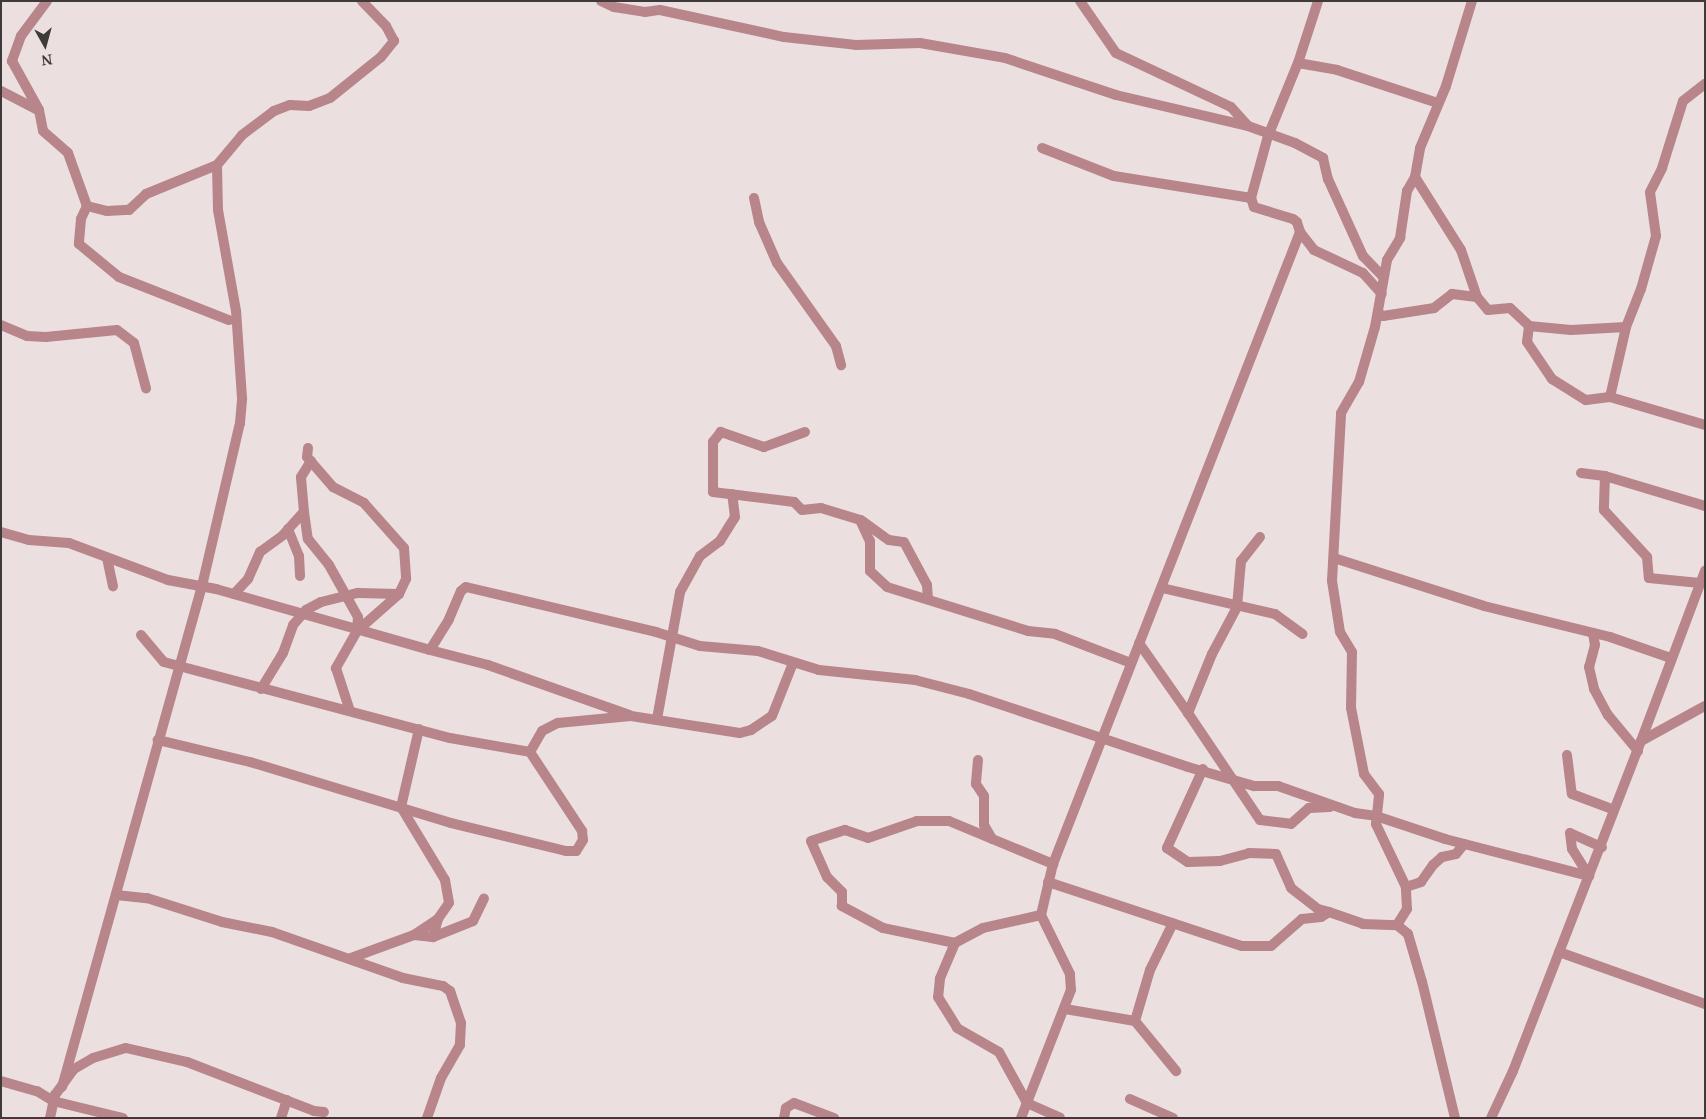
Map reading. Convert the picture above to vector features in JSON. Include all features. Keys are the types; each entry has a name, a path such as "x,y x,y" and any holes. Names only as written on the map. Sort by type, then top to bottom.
{"street":[{"path":"47,1 21,36 12,62 39,110 43,131 68,153 87,206 81,219 78,244 119,278 229,320"},
{"path":"87,206 107,211 129,210 146,194 217,164 242,135 268,115 290,105 309,106 330,98 381,57 394,41 386,26 362,1"},
{"path":"601,1 614,7 645,12 660,10 784,38 856,44 920,43 1005,58 1116,95 1248,126 1268,136 1295,143 1324,158 1328,179 1363,256 1383,277"},
{"path":"1080,1 1116,53 1231,107 1248,126"},
{"path":"1318,1 1298,63 1268,136 1251,198 1254,207 1298,222 1300,232 1314,250 1363,273 1382,294"},
{"path":"1396,925 1407,909 1406,887 1381,836 1376,816 1379,794 1364,774 1355,733 1349,682 1352,652 1340,632 1332,581 1338,426 1341,414 1359,382 1378,313 1383,277 1388,260 1400,238 1407,191 1415,177 1420,148 1454,65 1472,1"},
{"path":"1298,63 1337,70 1438,103"},
{"path":"1610,397 1626,327 1642,289 1656,236 1650,192 1662,168 1683,101 1705,84"},
{"path":"1,91 39,110"},
{"path":"1042,148 1114,176 1251,198"},
{"path":"62,1087 202,586 242,398 236,311 218,210 217,164"},
{"path":"1415,177 1461,250 1477,296 1488,310 1510,308 1529,326 1572,330 1626,327"},
{"path":"754,198 759,222 777,263 836,346 841,366"},
{"path":"1020,1118 1071,990 1070,974 1041,915 1053,864 1105,738 1131,663 1162,588 1215,442 1251,361 1300,232"},
{"path":"1378,313 1383,316 1434,308 1452,294 1477,296"},
{"path":"1,325 27,336 46,337 117,330 134,343 146,388"},
{"path":"1529,326 1527,342 1552,379 1586,400 1610,397 1705,425"},
{"path":"805,432 764,447 722,432 713,442 713,492 794,502 802,510 822,508 860,520 889,540 904,542 926,585 928,598"},
{"path":"308,448 311,460 333,487 364,503 404,548 406,579 399,594 357,631 336,668 350,711"},
{"path":"311,460 302,477 308,539 347,597 358,617 357,631"},
{"path":"1581,473 1604,476 1705,506"},
{"path":"1604,476 1604,510 1647,557 1649,578 1700,583"},
{"path":"657,719 670,637 680,592 700,556 720,542 735,517 732,494"},
{"path":"234,594 248,579 260,552 288,529 304,512"},
{"path":"860,520 870,541 870,571 874,577 896,591 928,598 1028,630 1055,634 1131,663"},
{"path":"288,529 299,556 300,576"},
{"path":"1,532 29,540 68,543 168,580 234,594 357,631 488,665 631,716"},
{"path":"1188,713 1212,654 1237,607 1241,561 1260,537"},
{"path":"107,558 113,586"},
{"path":"1334,558 1484,606 1593,633 1671,658"},
{"path":"1491,1118 1514,1071 1558,952 1602,847 1612,809 1640,746 1671,658 1705,572"},
{"path":"430,650 449,619 461,591 466,588 670,637 700,646 758,652 819,670 915,680 1105,738 1161,759 1203,768 1254,786 1278,786 1335,806 1376,816 1464,844 1589,876"},
{"path":"1162,588 1237,607 1275,614 1303,634"},
{"path":"261,689 301,614 321,602 358,594 399,594"},
{"path":"1593,633 1595,645 1589,667 1594,689 1608,715 1640,746"},
{"path":"142,635 164,662 179,667 419,730 530,752 582,831 583,840 576,851 566,851 451,823 250,762 158,740"},
{"path":"1139,643 1260,820 1291,824 1309,808 1335,806"},
{"path":"530,752 542,731 558,723 631,716 740,733 751,730 772,716 794,663"},
{"path":"1640,746 1705,706"},
{"path":"419,730 401,807 445,880 449,903 438,919 433,937"},
{"path":"1568,755 1572,794 1612,809"},
{"path":"978,760 976,784 984,796 984,825 992,839"},
{"path":"1203,768 1167,848 1188,862 1220,861 1249,852 1276,854 1291,888 1318,909 1363,924 1396,925 1408,934 1422,982 1455,1118"},
{"path":"1041,915 983,928 955,942 883,928 842,906 842,892 827,877 811,841 845,830 868,838 917,821 949,821 1053,864"},
{"path":"1589,876 1572,849 1570,833 1602,847"},
{"path":"1406,887 1421,882 1433,865 1442,858 1456,854 1464,844"},
{"path":"1048,882 1242,946 1271,946 1302,919 1321,917 1329,912"},
{"path":"116,895 147,898 222,922 272,932 404,978 443,986 450,991 462,1023 460,1045 440,1078 428,1118"},
{"path":"414,935 433,937 473,921 484,898"},
{"path":"351,958 414,935 438,919"},
{"path":"1135,1021 1150,970 1173,923"},
{"path":"955,942 940,979 938,997 957,1028 999,1052 1027,1103 1060,1118"},
{"path":"1558,952 1705,1004"},
{"path":"1065,1009 1135,1021 1176,1071"},
{"path":"50,1118 54,1101 74,1069 93,1058 126,1048 146,1051 187,1062 314,1111 324,1112"},
{"path":"1,1081 37,1091 54,1101 122,1118"},
{"path":"1130,1099 1173,1118"},
{"path":"281,1118 287,1100"},
{"path":"784,1118 786,1108 794,1104 834,1118"}]}
